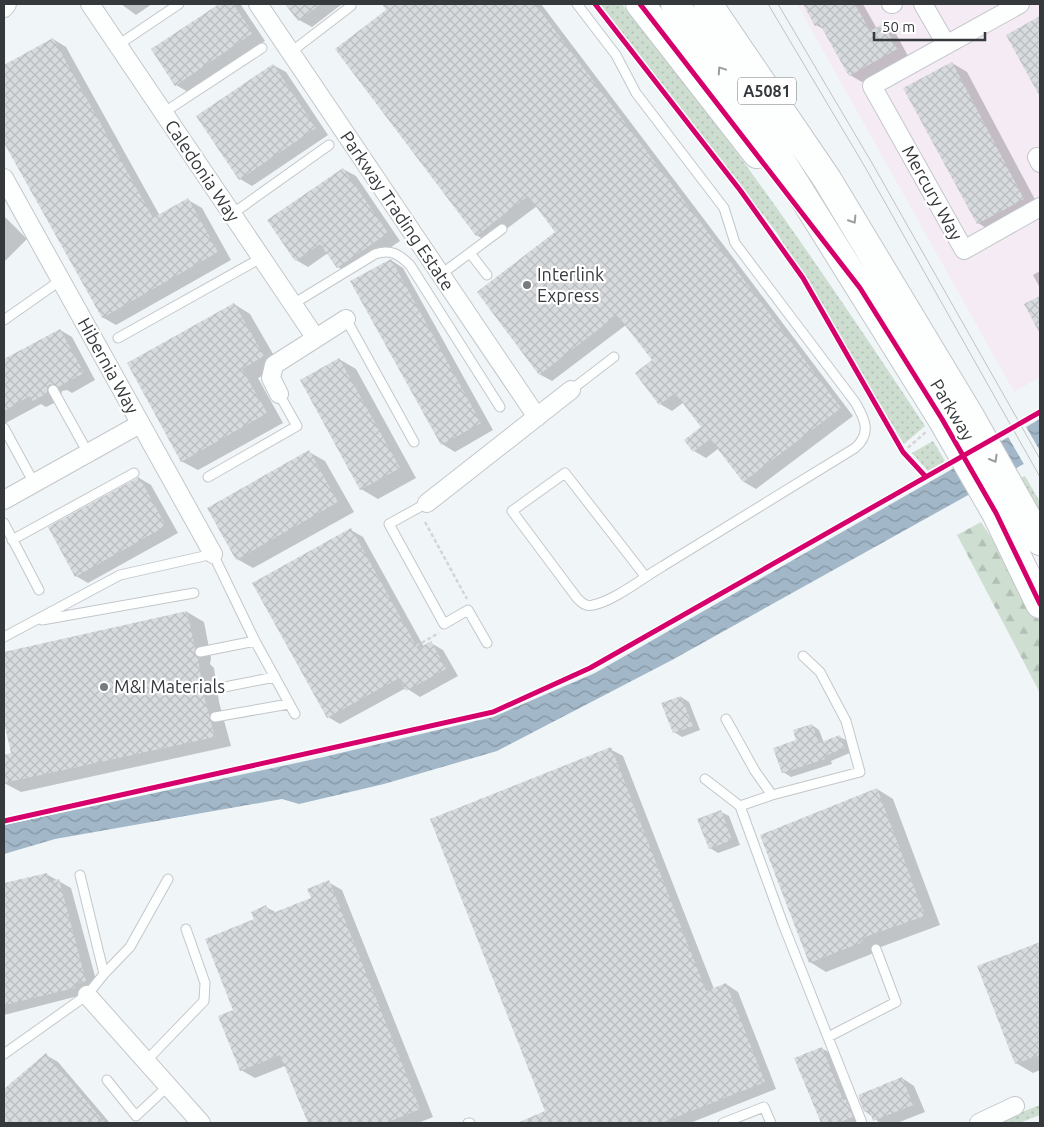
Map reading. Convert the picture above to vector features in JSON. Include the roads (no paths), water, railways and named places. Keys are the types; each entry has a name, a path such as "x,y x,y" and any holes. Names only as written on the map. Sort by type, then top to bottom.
{"highway":[{"name":"A5081","path":"640,4 860,288"},
{"name":"Parkway","path":"675,4 759,126 860,288 950,425 1007,507 1040,541"},
{"name":"Parkway","path":"708,4 827,178 950,425"},
{"name":"A5081","path":"728,4 827,178"},
{"name":"Parkway","path":"1007,507 1040,604"}],"street":[{"path":"4,8 7,4"},
{"name":"Caledonia Way","path":"90,4 315,337"},
{"name":"Parkway Trading Estate","path":"258,4 537,417"},
{"path":"923,4 946,44 1020,4"},
{"name":"Mercury Way","path":"946,44 872,86 964,250 1040,207"},
{"name":"Hibernia Way","path":"4,178 213,554"},
{"path":"278,394 272,378 274,365 315,337 346,319"},
{"path":"427,503 571,390"},
{"path":"4,500 140,424"},
{"path":"87,995 147,1060 201,1123"},
{"path":"979,1123 1016,1106"}],"lane":[{"path":"118,45 179,4"},
{"path":"576,4 616,55 636,93 724,208 735,243 855,402 865,418 866,427 862,441 855,448 610,598 594,605 586,605 577,598 512,511 565,473 645,576"},
{"path":"291,52 351,6"},
{"path":"164,113 262,48"},
{"path":"232,214 329,145"},
{"path":"440,276 502,229"},
{"path":"292,304 375,254 385,251 394,252 410,265 500,407"},
{"path":"470,253 487,275"},
{"path":"118,338 261,258"},
{"path":"4,320 61,280"},
{"path":"346,319 414,442"},
{"path":"571,390 614,357"},
{"path":"53,390 88,453"},
{"path":"208,477 297,426 278,394"},
{"path":"4,428 34,483"},
{"path":"12,540 134,473"},
{"path":"427,503 389,524 444,624 468,610 487,642"},
{"path":"4,523 39,590"},
{"path":"4,637 120,575 213,554 255,641 295,714"},
{"path":"34,621 194,593"},
{"path":"200,652 255,641"},
{"path":"740,806 772,795 860,772 846,721 820,672 803,656"},
{"path":"208,690 275,677"},
{"path":"215,717 289,704"},
{"path":"726,719 755,771 772,795"},
{"path":"705,779 740,806 783,924 862,1123"},
{"path":"80,875 104,974"},
{"path":"4,1054 87,995 130,947 168,879"},
{"path":"147,1060 204,1001 205,983 186,929"},
{"path":"828,1037 896,1002 876,949"},
{"path":"107,1080 136,1116 168,1086"},
{"path":"723,1123 764,1107 771,1123"}],"water":[{"path":"1040,419 1040,455 672,660 497,751 384,784 299,804 282,799 55,839 4,854 4,825 315,759 493,717 595,673"}],"tram line":[{"path":"768,4 865,167 1040,477"},
{"path":"778,4 872,163 1040,459"}],"place":[{"name":"Interlink Express","path":"527,285"},
{"name":"M&I Materials","path":"104,687"}]}
